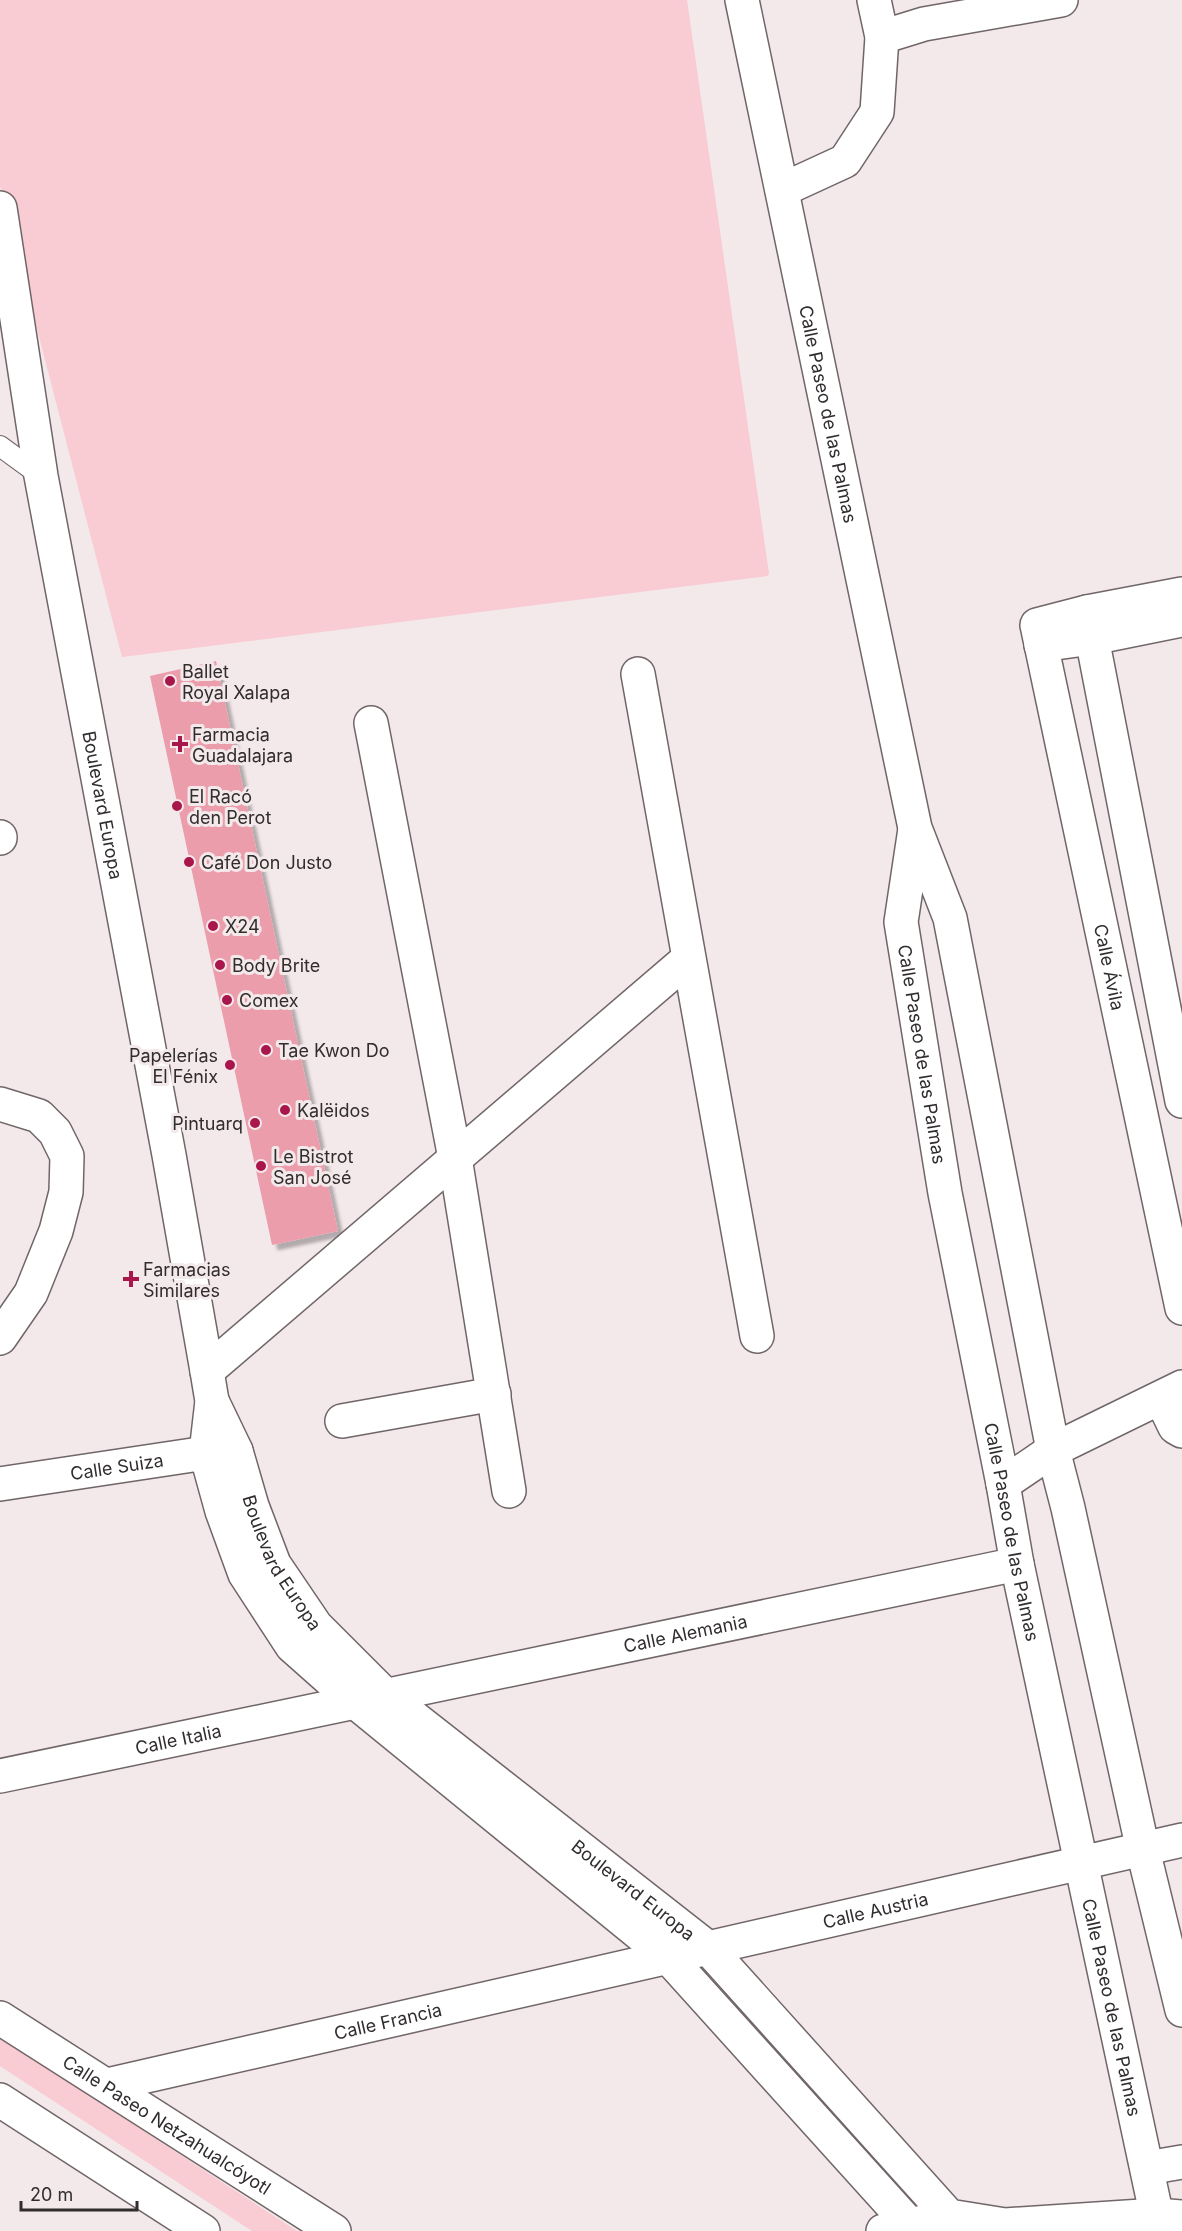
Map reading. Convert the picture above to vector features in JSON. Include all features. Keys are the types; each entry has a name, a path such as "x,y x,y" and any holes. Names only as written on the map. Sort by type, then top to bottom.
{"street":[{"name":"Calle Paseo de las Palmas","path":"742,0 915,828 950,918 1053,1450 1068,1508 1143,1850 1182,2010"},
{"path":"782,190 845,161 878,112 882,37 874,0"},
{"path":"882,37 924,24 1061,0"},
{"name":"Boulevard Europa","path":"0,208 9,326 41,476 170,1155 221,1452 252,1506 274,1564 316,1626 370,1698 668,1957 904,2229"},
{"path":"1090,625 1182,594"},
{"path":"1090,625 1182,620"},
{"path":"1090,625 1181,1094 1137,1094"},
{"name":"Calle Ávila","path":"1090,625 1039,635 1182,1308"},
{"path":"638,674 757,1336"},
{"path":"371,723 455,1158 509,1491"},
{"name":"Calle Paseo de las Palmas","path":"915,828 902,922 945,1193 1017,1564 1080,1864 1147,2168 1166,2221"},
{"path":"1085,852 1132,843"},
{"path":"210,1386 455,1158 688,959"},
{"path":"0,1104 39,1116 55,1132 67,1156 66,1192 56,1232 31,1293 0,1338"},
{"path":"1003,1484 1053,1450 1171,1392 1175,1427 1182,1431"},
{"path":"342,1421 494,1394"},
{"name":"Calle Suiza","path":"0,1484 221,1452"},
{"name":"Calle Alemania","path":"370,1698 1017,1564"},
{"name":"Boulevard Europa","path":"370,1698 708,1948 949,2216"},
{"name":"Calle Italia","path":"0,1776 370,1698"},
{"name":"Calle Austria","path":"668,1957 1182,1840"},
{"name":"Calle Francia","path":"107,2085 668,1957"},
{"name":"Calle Paseo Netzahualcóyotl","path":"0,2018 334,2231"},
{"path":"0,2100 203,2231"},
{"path":"1147,2168 1182,2162"},
{"path":"904,2229 949,2216 1005,2225 1166,2221"}],"lane":[{"path":"0,446 41,476"}],"shaded area":[{"path":"0,0 687,0 769,574 122,657 0,186"},
{"path":"0,2037 297,2231 252,2231 0,2066"}],"building":[{"path":"216,661 338,1231 272,1245 150,676"}],"place":[{"name":"Ballet Royal Xalapa","path":"170,681"},
{"name":"Farmacia Guadalajara","path":"180,744"},
{"name":"El Racó den Perot","path":"177,806"},
{"name":"Café Don Justo","path":"189,862"},
{"name":"X24","path":"213,926"},
{"name":"Body Brite","path":"220,965"},
{"name":"Comex","path":"227,1000"},
{"name":"Tae Kwon Do","path":"266,1050"},
{"name":"Papelerías El Fénix","path":"230,1065"},
{"name":"Kalëidos","path":"285,1110"},
{"name":"Pintuarq","path":"255,1123"},
{"name":"Le Bistrot San José","path":"261,1166"},
{"name":"Farmacias Similares","path":"131,1279"}]}
